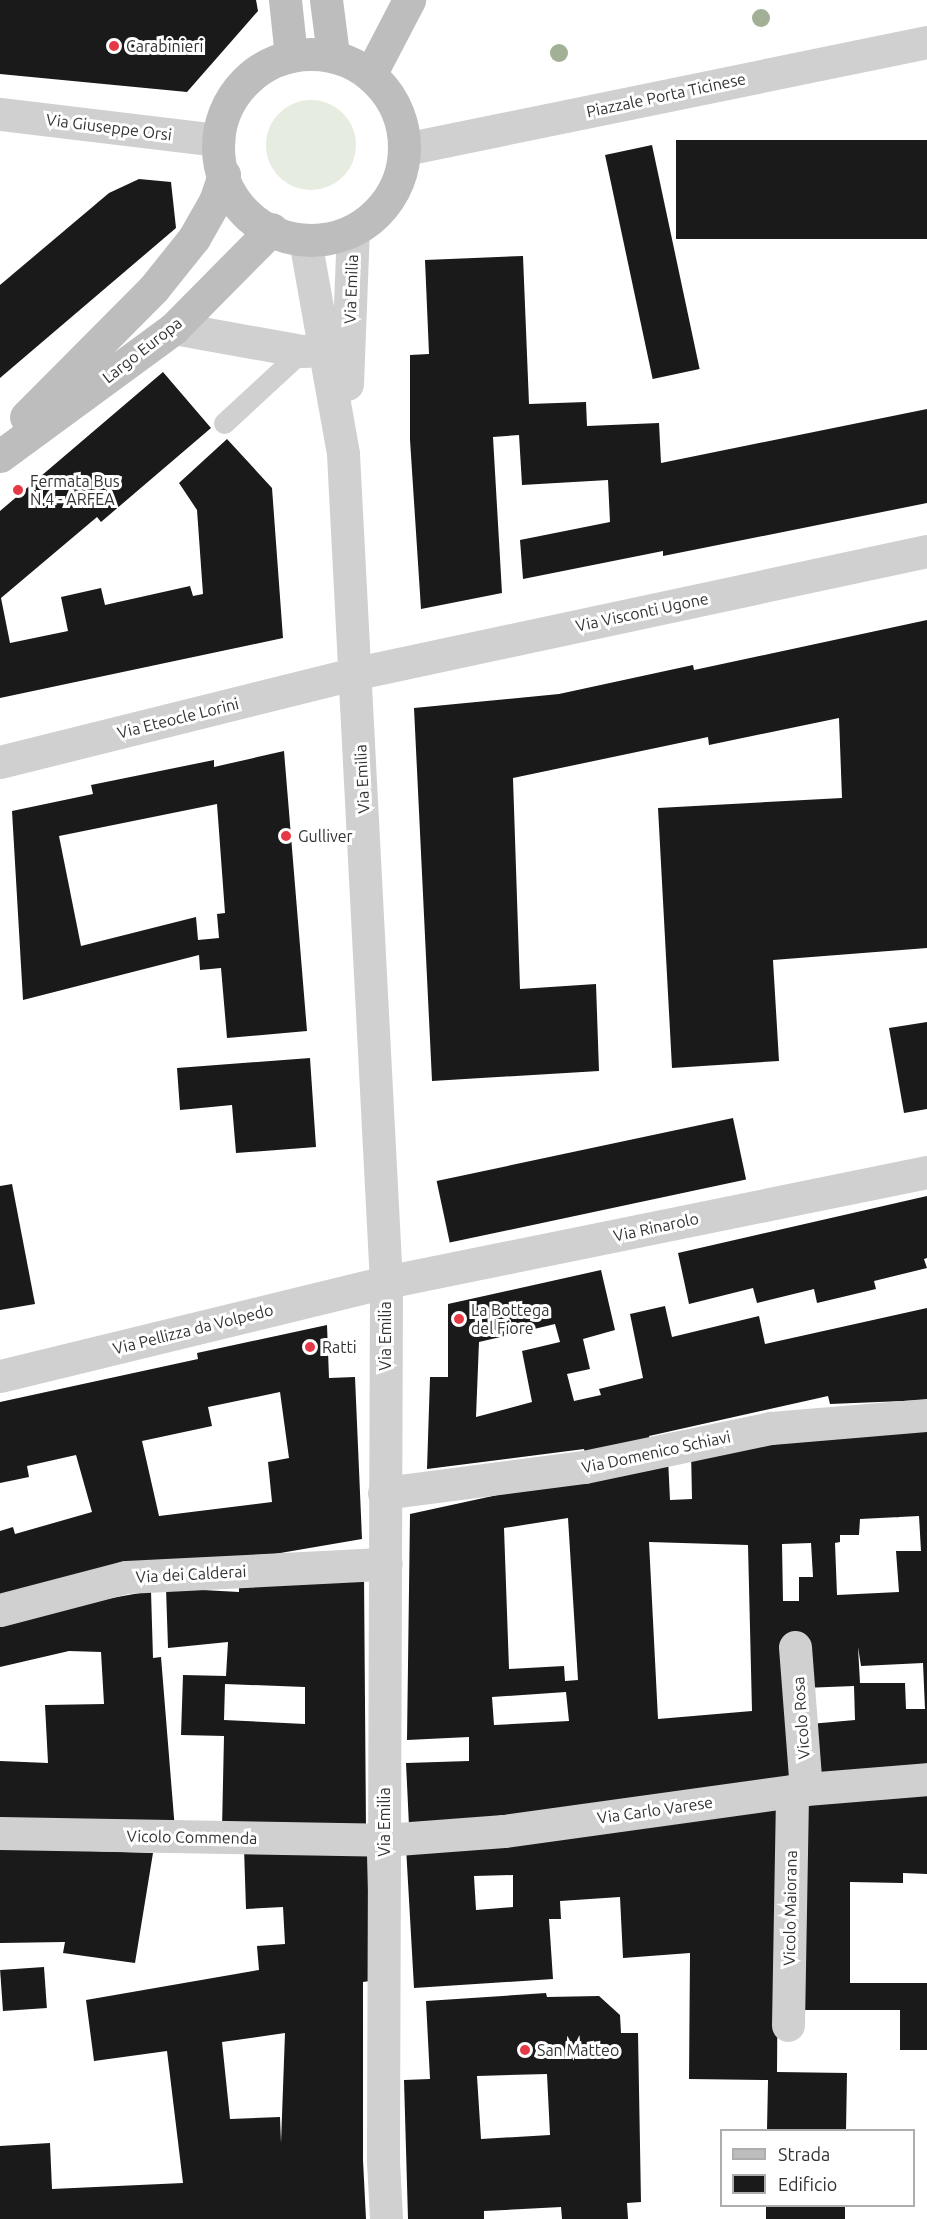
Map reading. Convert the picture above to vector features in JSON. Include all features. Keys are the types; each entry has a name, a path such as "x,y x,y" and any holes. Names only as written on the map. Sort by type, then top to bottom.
{"street":[{"path":"285,0 291,56"},
{"path":"326,0 333,54"},
{"path":"370,75 409,0"},
{"name":"Piazzale Porta Ticinese","path":"405,149 927,42"},
{"path":"333,54 370,75 393,104 401,121 405,149 399,180 384,208 353,230 305,240 289,240 245,214 226,189 218,140 222,117 238,89 262,68 291,56 333,54"},
{"name":"Via Giuseppe Orsi","path":"0,114 218,140"},
{"name":"Largo Europa","path":"0,443 154,288 195,238 215,201 224,175"},
{"name":"Largo Europa","path":"0,456 174,328 272,229"},
{"name":"Via Emilia","path":"353,230 343,454 357,673 386,1282 384,1493 386,1564 384,1840 386,2219"},
{"name":"Via Emilia","path":"305,240 315,350 343,454"},
{"path":"174,328 315,350"},
{"name":"Via Visconti Ugone","path":"357,673 927,551"},
{"name":"Via Eteocle Lorini","path":"0,762 357,673"},
{"name":"Via Rinarolo","path":"386,1282 927,1172"},
{"name":"Via Pellizza da Volpedo","path":"0,1376 386,1282"},
{"name":"Via Domenico Schiavi","path":"384,1493 584,1467 771,1428 927,1415"},
{"name":"Via dei Calderai","path":"0,1610 126,1577 386,1564"},
{"name":"Vicolo Rosa","path":"795,1647 799,1790"},
{"name":"Via Carlo Varese","path":"384,1840 504,1831 799,1790 927,1779"},
{"name":"Vicolo Maiorana","path":"788,2025 799,1790"},
{"name":"Vicolo Commenda","path":"0,1833 384,1840"}],"lane":[{"path":"224,423 315,350"}],"shaded area":[{"path":"311,100 328,103 343,113 353,128 356,145 353,162 343,177 328,187 311,190 294,187 279,177 269,162 266,145 269,128 279,113 294,103"}],"building":[{"name":"Carabinieri","path":"0,0 256,0 258,11 187,92 0,74"},
{"path":"676,140 927,140 927,239 676,239"},
{"path":"652,145 700,369 653,379 605,155"},
{"path":"139,179 171,182 176,228 0,378 0,285 109,193"},
{"path":"523,256 529,404 586,402 587,426 659,423 661,463 927,409 927,503 663,556 663,551 523,579 520,540 610,522 608,480 522,485 519,435 493,437 502,593 421,609 410,440 410,355 429,354 425,260"},
{"path":"163,372 211,428 101,522 97,517 1,598 10,643 68,631 61,597 101,588 105,605 190,586 193,596 203,594 197,510 179,483 227,439 272,488 283,638 0,698 0,511"},
{"path":"927,620 927,948 773,960 779,1061 672,1068 658,808 842,798 839,718 709,745 708,737 513,778 520,989 596,984 599,1071 432,1081 414,708 559,694 693,665 694,670"},
{"path":"284,751 307,1031 227,1038 221,968 200,970 199,955 23,1000 12,811 93,794 91,785 214,760 214,767","holes":["217,804 225,913 217,914 219,938 198,940 196,917 81,946 59,836"]},
{"path":"927,1022 927,1109 904,1113 889,1028"},
{"path":"310,1058 316,1147 236,1153 232,1105 180,1110 177,1068"},
{"path":"733,1118 746,1180 450,1243 437,1181"},
{"path":"12,1184 35,1304 0,1310 0,1186"},
{"path":"927,1196 927,1258 924,1259 927,1268 874,1281 876,1289 817,1303 814,1289 757,1303 753,1288 689,1304 678,1253"},
{"path":"601,1270 615,1330 583,1339 590,1369 567,1374 574,1401 601,1395 599,1389 643,1378 630,1314 665,1306 672,1337 759,1316 765,1344 927,1308 927,1400 830,1404 828,1396 649,1436 650,1442 586,1456 584,1449 427,1469 430,1377 448,1377 448,1304","holes":["555,1324 560,1342 522,1351 532,1402 476,1417 479,1342"]},
{"path":"327,1325 329,1378 355,1377 362,1539 0,1601 0,1531 13,1527 15,1534 92,1512 76,1455 27,1466 29,1477 0,1483 0,1402 198,1359 197,1353","holes":["280,1392 289,1458 268,1462 272,1502 159,1516 142,1441 212,1426 208,1407"]},
{"path":"927,1425 927,1768 814,1779 810,1724 855,1720 854,1686 803,1688 797,1782 409,1826 406,1763 469,1761 469,1737 407,1740 410,1514 668,1458 670,1500 692,1499 691,1450","holes":["919,1516 921,1551 896,1551 899,1592 837,1595 835,1543 840,1542 840,1535 859,1535 860,1519","568,1518 578,1680 565,1681 564,1666 509,1669 504,1528","649,1542 748,1545 752,1711 658,1719","811,1543 813,1577 799,1577 799,1601 783,1601 782,1544","858,1647 861,1666 923,1663 925,1709 906,1709 905,1683 860,1683","566,1692 569,1721 494,1725 492,1697"]},
{"path":"364,1575 366,1830 222,1829 224,1736 181,1735 183,1675 226,1676 228,1642 168,1648 166,1588 239,1592 239,1585","holes":["225,1684 305,1687 305,1724 224,1720"]},
{"path":"151,1591 153,1658 161,1657 175,1830 0,1822 0,1761 48,1763 45,1705 104,1704 101,1652 69,1651 0,1667 0,1618"},
{"path":"927,1789 927,1874 903,1873 903,1883 850,1882 850,1983 927,1983 927,2050 900,2050 900,2010 799,2010 801,1801"},
{"path":"779,1806 777,2072 847,2073 846,2129 767,2129 768,2080 689,2079 690,1953 623,1958 620,1897 560,1901 561,1919 549,1919 553,1979 414,1988 406,1847","holes":["513,1875 513,1907 476,1910 474,1876"]},
{"path":"367,1846 370,1981 363,1982 363,2160 366,2219 0,2219 0,2146 50,2143 52,2189 183,2183 167,2051 94,2061 86,2000 259,1970 257,1946 285,1944 283,1907 246,1909 244,1848","holes":["285,2033 281,2143 280,2117 230,2119 222,2042"]},
{"path":"0,1848 153,1853 135,1963 63,1953 65,1942 0,1943"},
{"path":"44,1967 47,2008 3,2011 0,1970"},
{"path":"546,1993 547,1997 599,1996 620,2015 621,2033 638,2033 641,2202 627,2203 628,2219 562,2219 561,2207 484,2211 484,2219 408,2219 404,2080 430,2079 426,2001","holes":["547,2074 550,2135 481,2139 477,2076"]},
{"path":"766,2207 845,2207 845,2219 766,2219"}],"place":[{"name":"Carabinieri","path":"114,46"},
{"name":"Fermata Bus N.4 - ARFEA","path":"18,490"},
{"name":"Gulliver","path":"286,836"},
{"name":"La Bottega del Fiore","path":"459,1319"},
{"name":"Ratti","path":"310,1347"},
{"name":"San Matteo","path":"525,2050"}]}
